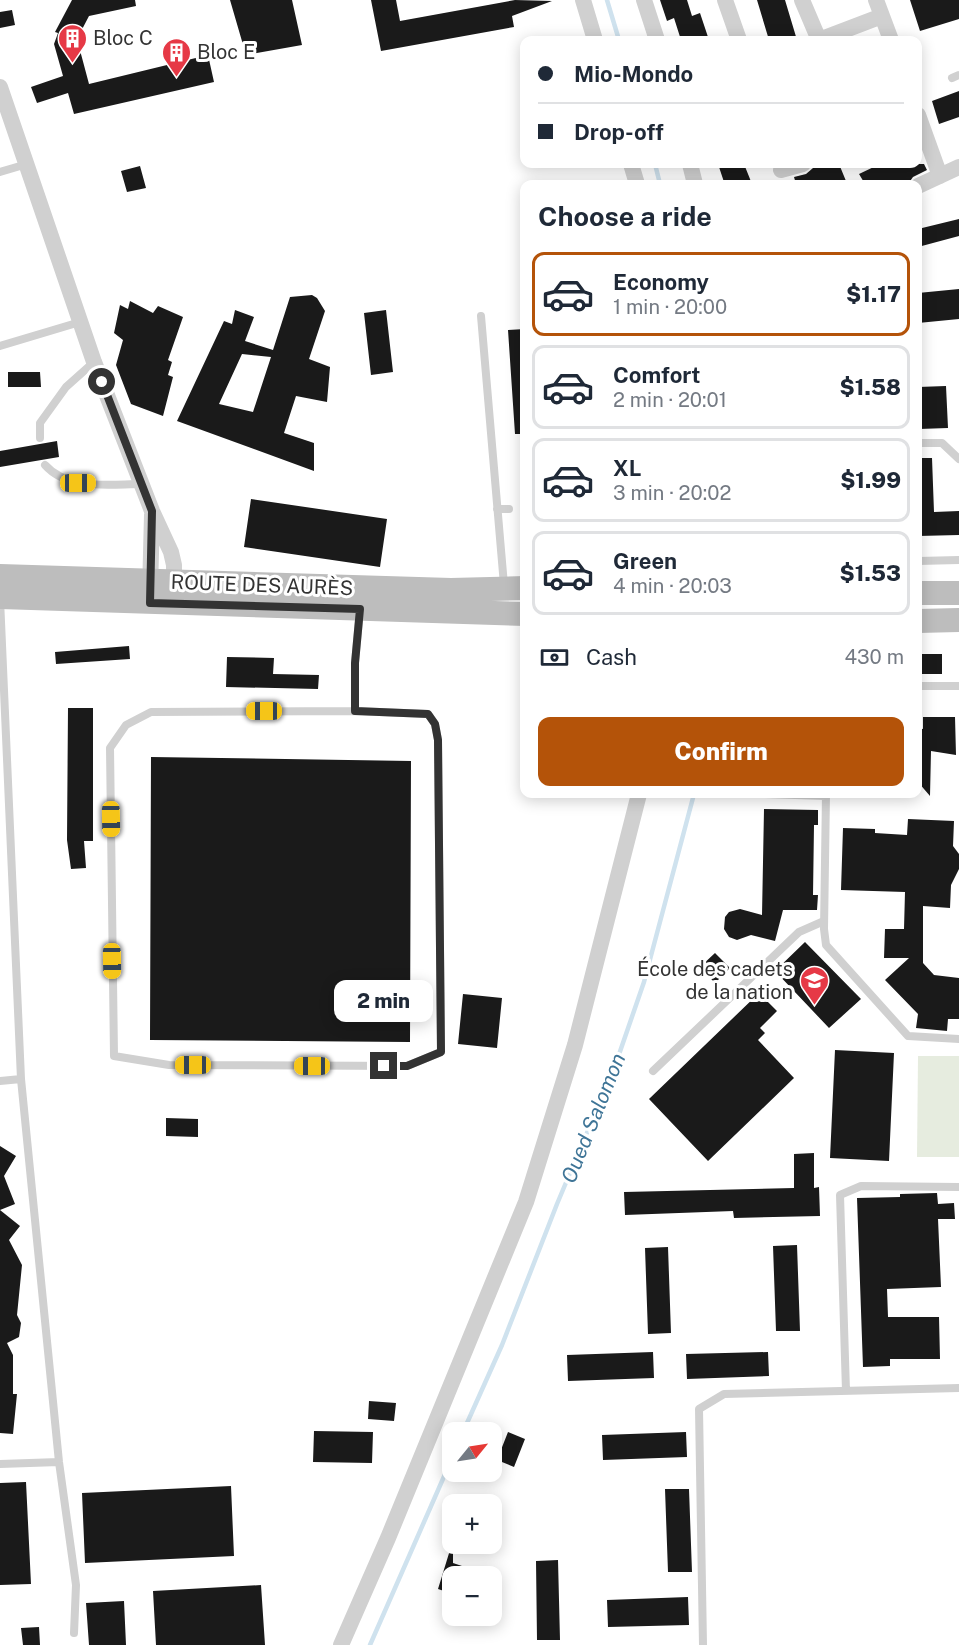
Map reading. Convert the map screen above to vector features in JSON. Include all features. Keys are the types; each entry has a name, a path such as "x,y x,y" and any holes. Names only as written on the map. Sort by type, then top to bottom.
{"street":[{"path":"583,0 594,36"},
{"path":"644,0 656,36"},
{"path":"725,0 738,36"},
{"path":"802,0 817,36"},
{"path":"826,36 879,8 890,36"},
{"path":"0,87 94,362 152,511 171,552 174,564 174,593"},
{"path":"922,126 940,176"},
{"path":"922,184 959,167"},
{"path":"150,593 152,511"},
{"name":"ROUTE DES AURÈS","path":"0,576 150,593"},
{"name":"ROUTE DES AURÈS","path":"0,597 515,589"},
{"name":"ROUTE DES AURÈS","path":"174,593 360,609 520,614"},
{"path":"922,593 959,593"},
{"path":"922,621 959,620"},
{"path":"341,1645 397,1516 526,1202 575,1045 638,798"}],"lane":[{"path":"0,172 27,165"},
{"path":"481,316 497,509 515,589"},
{"path":"0,346 80,322"},
{"path":"40,438 40,423 66,387 94,362"},
{"path":"922,443 942,443 959,459"},
{"path":"45,465 53,474 78,483 142,484"},
{"path":"497,509 509,509"},
{"path":"922,561 959,560"},
{"path":"0,597 4,759 21,1079 60,1462 76,1585 74,1634"},
{"path":"355,711 355,663 360,609"},
{"path":"922,686 959,686"},
{"path":"355,711 428,714 435,724 438,740 441,1052 407,1066 169,1065 114,1056 110,748 126,725 151,712 355,711"},
{"path":"826,798 824,921 826,945 908,1036 959,1040"},
{"path":"653,1071 799,932 824,921"},
{"path":"0,1081 21,1079"},
{"path":"846,1391 840,1195 861,1186 959,1187"},
{"path":"703,1645 699,1408 724,1394 959,1388"},
{"path":"0,1464 60,1462"}],"shaded area":[{"path":"918,1056 959,1056 959,1157 917,1157"}],"building":[{"path":"72,0 135,0 136,6 89,16 77,39 89,84 208,55 214,82 74,114 68,93 37,103 31,87 63,76 54,44 58,33 55,32"},
{"path":"230,0 292,0 302,45 246,55"},
{"path":"371,0 396,0 400,21 515,0 552,1 512,16 514,27 381,51"},
{"path":"660,0 687,0 692,16 700,13 708,36 680,36 674,18 667,21"},
{"path":"757,0 785,0 796,36 768,36"},
{"path":"910,0 959,0 959,19 920,31"},
{"path":"12,10 15,25 0,28 0,12"},
{"path":"959,91 959,117 939,124 932,101"},
{"path":"922,164 927,170 911,180 863,180 859,174 872,168 922,168"},
{"path":"140,166 146,188 127,192 121,171"},
{"path":"719,168 746,168 750,180 730,180 723,180"},
{"path":"813,168 841,168 846,180 795,180 794,177 806,174"},
{"path":"959,219 959,236 922,246 922,228"},
{"path":"959,289 959,319 922,323 922,293"},
{"path":"312,295 317,298 325,311 309,359 330,367 327,402 296,396 284,433 314,443 314,471 177,421 224,321 232,324 235,310 254,317 245,341 273,350 290,297","holes":["242,354 271,357 253,412 219,404"]},
{"path":"130,301 153,313 158,306 183,317 168,360 172,362 168,375 173,377 163,416 131,404 116,365 123,340 114,333 120,305 128,309"},
{"path":"386,310 393,372 371,375 364,313"},
{"path":"520,329 520,434 515,434 508,330"},
{"path":"8,372 40,372 41,387 8,387"},
{"path":"946,386 948,428 922,429 922,387"},
{"path":"57,441 59,457 0,467 0,451"},
{"path":"922,458 932,458 934,512 959,511 959,535 922,536"},
{"path":"251,499 387,519 380,567 244,547"},
{"path":"129,646 130,659 56,664 55,652"},
{"path":"922,654 942,654 942,674 922,674"},
{"path":"227,657 274,658 273,674 319,675 318,689 226,687"},
{"path":"68,708 93,708 93,841 84,841 86,868 71,869 67,840"},
{"path":"923,717 955,717 956,755 931,751 930,796 922,787"},
{"path":"151,757 411,761 410,1042 150,1040"},
{"path":"764,809 818,810 818,825 814,825 813,895 818,895 817,910 783,910 775,941 751,935 737,940 729,937 724,929 725,917 729,912 740,909 762,915"},
{"path":"908,819 954,821 953,846 959,854 959,869 951,885 950,908 923,906 923,963 934,975 959,978 959,1019 948,1019 947,1031 916,1028 918,1014 885,980 909,958 884,958 885,929 904,929 905,892 841,890 843,828 875,829 875,833 907,835"},
{"path":"805,942 861,999 829,1028 775,971"},
{"path":"715,953 730,968 715,983 700,967"},
{"path":"759,993 777,1011 760,1028 765,1033 758,1040 794,1078 708,1161 649,1099"},
{"path":"463,994 502,998 497,1048 458,1044"},
{"path":"835,1050 894,1053 889,1161 830,1158"},
{"path":"166,1118 198,1119 198,1137 166,1136"},
{"path":"0,1146 16,1156 4,1176 15,1204 0,1210"},
{"path":"814,1153 814,1188 819,1187 820,1216 734,1218 733,1211 625,1215 624,1192 794,1188 794,1154"},
{"path":"937,1193 938,1204 954,1203 955,1219 938,1219 941,1287 887,1289 888,1317 939,1317 940,1359 890,1359 890,1366 863,1367 857,1198"},
{"path":"0,1210 20,1226 9,1240 22,1265 17,1315 21,1323 19,1337 7,1343 13,1355 13,1394 17,1394 13,1434 0,1433"},
{"path":"797,1245 800,1331 776,1331 773,1246"},
{"path":"668,1247 671,1333 648,1334 645,1248"},
{"path":"653,1352 654,1378 568,1381 567,1355"},
{"path":"768,1352 769,1376 687,1379 686,1354"},
{"path":"369,1401 396,1403 394,1421 368,1419"},
{"path":"314,1431 373,1432 372,1463 313,1462"},
{"path":"508,1432 525,1439 514,1467 502,1462 502,1447"},
{"path":"686,1432 687,1457 603,1460 602,1435"},
{"path":"26,1482 31,1584 0,1585 0,1483"},
{"path":"231,1486 234,1556 85,1563 82,1493"},
{"path":"665,1489 689,1489 692,1572 668,1572"},
{"path":"449,1554 453,1554 453,1563 462,1566 445,1566"},
{"path":"558,1560 560,1640 537,1640 536,1561"},
{"path":"442,1576 442,1590 438,1589"},
{"path":"261,1585 265,1645 156,1645 153,1591"},
{"path":"688,1597 689,1625 608,1627 607,1600"},
{"path":"124,1601 126,1645 89,1645 86,1603"},
{"path":"39,1627 40,1645 23,1645 21,1628"}],"waterway":[{"name":"Oued Salomon","path":"607,0 618,36"},
{"name":"Oued Salomon","path":"656,168 659,180"},
{"name":"Oued Salomon","path":"467,1422 502,1345 557,1204 615,1066 644,982 693,798"},
{"name":"Oued Salomon","path":"370,1645 442,1481"}],"place":[{"name":"Bloc C","path":"72,64"},
{"name":"Bloc E","path":"176,78"},
{"name":"École des cadets de la nation","path":"814,1006"}],"route":[{"path":"102,382 152,511 150,603 360,609 355,663 355,711 428,714 435,724 438,740 441,1052 407,1066 384,1066"}]}
